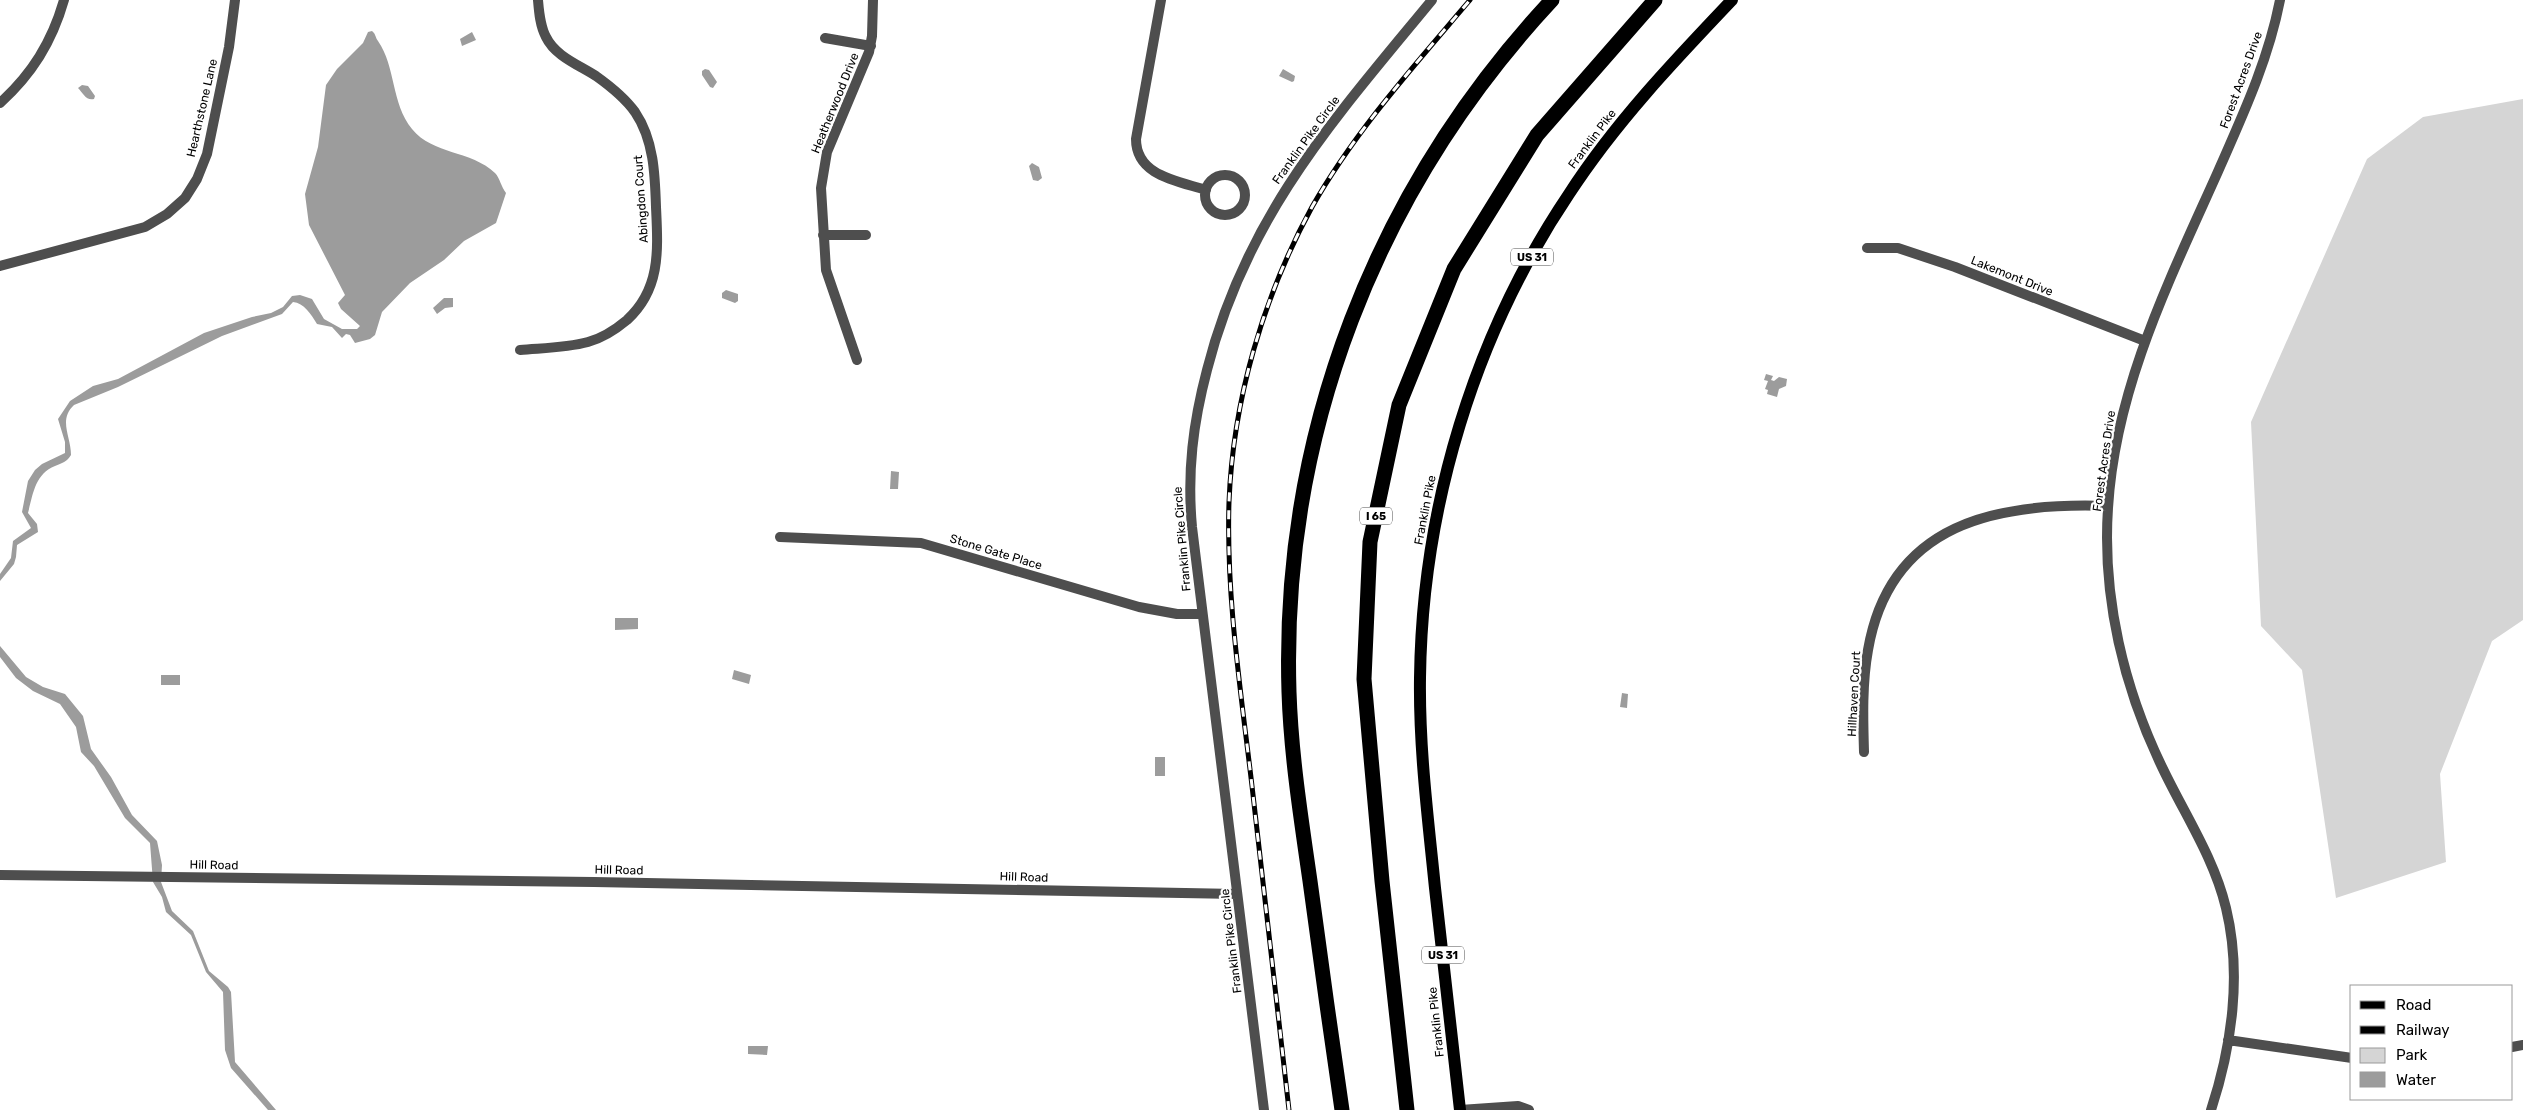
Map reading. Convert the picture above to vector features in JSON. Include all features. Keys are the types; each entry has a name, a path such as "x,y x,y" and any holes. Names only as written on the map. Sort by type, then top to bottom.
{"highway":[{"path":"1342,1110 1301,823 1291,730 1289,673 1291,598 1304,486 1320,413 1342,342 1370,272 1394,222 1421,173 1462,109 1508,50 1552,0"},
{"name":"I 65","path":"1406,1110 1382,881 1364,679 1370,542 1399,405 1454,269 1537,135 1655,0"}],"main road":[{"name":"Franklin Pike","path":"1460,1110 1425,793 1420,696 1427,577 1448,466 1468,400 1495,330 1516,284 1567,196 1622,122 1732,0"}],"street":[{"path":"0,104 35,66 54,30 64,0"},
{"name":"Hearthstone Lane","path":"0,266 145,227 167,214 184,198 197,179 207,154 230,39 235,0"},
{"name":"Abingdon Court","path":"520,350 576,344 600,338 611,332 631,316 649,293 658,251 653,165 642,125 634,112 612,89 558,52 549,42 542,26 538,0"},
{"name":"Heatherwood Drive","path":"857,360 830,284 823,236 821,195 825,162 871,46 873,0"},
{"path":"1161,0 1136,139 1137,153 1145,165 1156,174 1206,190"},
{"name":"Franklin Pike Circle","path":"1264,1110 1189,499 1189,463 1196,413 1224,312 1255,240 1290,180 1334,119 1432,0"},
{"name":"Forest Acres Drive","path":"2211,1110 2228,1040 2233,972 2227,912 2212,867 2155,753 2130,683 2119,644 2110,592 2108,506 2125,401 2145,341 2249,99 2266,53 2280,0"},
{"path":"825,38 871,46"},
{"path":"823,236 866,235"},
{"name":"Lakemont Drive","path":"1867,248 1898,248 1947,264 2145,341"},
{"name":"Hillhaven Court","path":"1864,752 1864,696 1871,637 1886,597 1912,559 1951,529 1991,514 2056,506 2108,506"},
{"name":"Stone Gate Place","path":"780,537 921,543 1139,607 1177,614 1202,614"},
{"name":"Hill Road","path":"0,875 1237,894"},
{"path":"2228,1040 2350,1058"},
{"path":"1460,1110 1518,1106 1529,1110"}],"green space":[{"path":"2523,99 2523,620 2492,641 2440,774 2446,862 2336,898 2302,670 2261,626 2251,422 2367,159 2423,117"}],"water":[{"path":"372,31 384,51 400,108 412,129 430,144 475,160 497,175 506,193 496,223 464,241 444,260 410,283 382,312 375,335 370,339 355,343 350,335 346,334 342,338 332,327 317,324 304,307 293,302 282,314 222,336 118,387 74,405 69,411 66,422 71,455 64,462 48,470 39,479 33,492 28,513 37,524 38,532 17,545 14,564 0,581 0,574 11,558 13,541 31,528 22,512 28,481 35,470 42,464 65,453 65,442 58,419 70,401 93,386 118,379 204,333 252,317 271,313 283,307 292,296 300,295 312,299 324,319 342,329 357,329 360,326 341,309 338,303 345,295 309,225 305,194 318,147 326,85 337,69 363,43 368,32"},
{"path":"472,32 476,40 462,46 460,39"},
{"path":"705,69 709,70 717,82 713,88 710,87 702,75 702,71"},
{"path":"1283,69 1295,76 1294,81 1292,82 1279,76"},
{"path":"82,85 88,86 95,96 94,99 89,99 83,94 78,88"},
{"path":"1032,163 1039,167 1042,178 1038,181 1033,180 1029,166"},
{"path":"726,290 738,294 738,301 735,303 722,298 722,293"},
{"path":"444,298 453,298 453,307 445,308 437,314 433,308"},
{"path":"1766,374 1773,376 1771,380 1774,381 1779,377 1787,379 1786,386 1779,389 1777,397 1767,394 1768,390 1765,389 1768,381 1764,380"},
{"path":"891,471 899,472 898,489 890,489"},
{"path":"615,618 638,618 638,629 615,630"},
{"path":"0,646 26,677 43,687 65,694 83,716 91,749 111,777 132,815 157,841 162,865 161,882 172,911 193,931 209,971 228,987 231,992 235,1062 276,1110 268,1110 231,1068 225,1050 223,992 206,972 191,935 166,912 162,897 153,882 150,843 125,818 94,766 81,752 76,727 60,704 33,691 16,678 0,657"},
{"path":"734,670 751,675 749,684 732,679"},
{"path":"161,675 180,675 180,685 161,685"},
{"path":"1622,693 1628,694 1627,708 1620,707"},
{"path":"1155,757 1165,757 1165,776 1155,776"},
{"path":"748,1046 768,1046 767,1055 748,1054"}],"railway":[{"path":"1289,1110 1232,609 1229,502 1237,426 1244,388 1265,313 1279,277 1312,207 1366,126 1470,0"}]}
